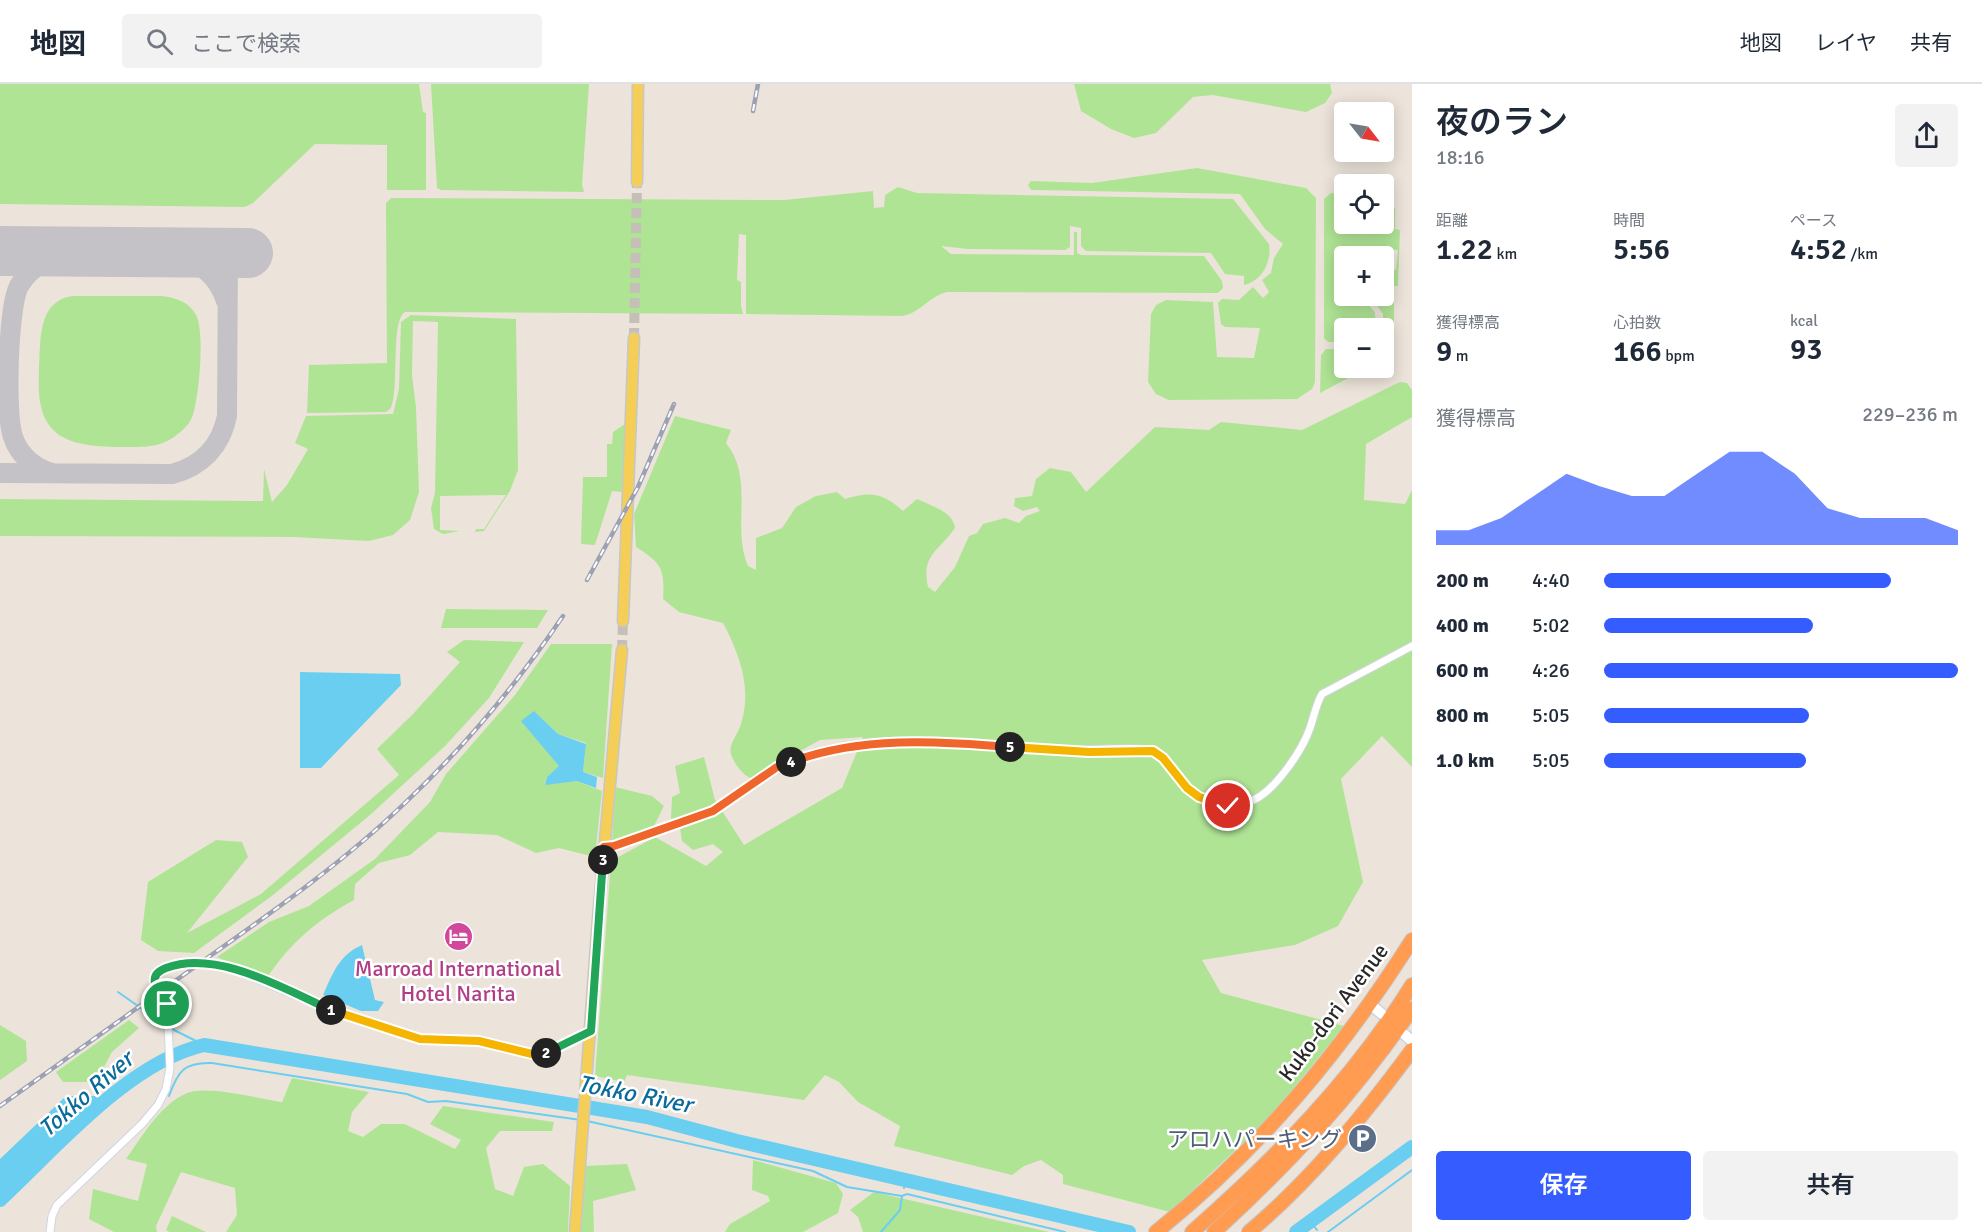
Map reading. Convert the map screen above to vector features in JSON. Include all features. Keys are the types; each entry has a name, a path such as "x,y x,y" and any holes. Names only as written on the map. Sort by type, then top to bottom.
{"highway":[{"name":"Kuko-dori Avenue","path":"1156,1232 1194,1202 1268,1129 1329,1060 1370,1005 1412,940"},
{"path":"1192,1232 1299,1131 1334,1091 1412,985"},
{"path":"1214,1232 1310,1140 1345,1100 1412,1009"},
{"path":"1249,1232 1289,1195 1370,1107 1412,1050"}],"main road":[{"path":"637,182 638,84"},
{"path":"623,621 634,338"},
{"path":"575,1232 604,847 622,650"}],"street":[{"path":"604,847 614,846 713,811 777,767 814,753 843,747 896,742 966,743 1089,752 1153,751 1163,758 1187,788 1199,797 1228,806 1247,803 1260,798 1286,768 1310,730 1322,694 1412,645"},
{"path":"50,1232 52,1216 57,1205 142,1124 158,1105 166,1089 170,1068 168,1012 167,1004 154,983 154,976 160,970 181,963 221,964 335,1012 420,1039 479,1041 536,1055 551,1052 591,1031"},
{"path":"1370,1005 1382,1014"}],"green space":[{"path":"0,84 419,84 423,112 426,113 426,190 387,190 387,145 315,144 253,203 245,207 0,204"},
{"path":"431,84 589,84 582,185 584,192 441,190 437,188"},
{"path":"1074,84 1330,84 1332,93 1325,103 1306,112 1213,95 1193,97 1156,133 1134,138 1111,129 1081,111"},
{"path":"1197,168 1306,188 1316,198 1315,382 1312,389 1297,399 1169,400 1156,394 1148,382 1151,314 1156,305 1166,300 1213,302 1217,357 1254,358 1260,328 1225,327 1221,324 1218,303 1222,299 1239,300 1253,287 1263,298 1269,292 1262,280 1271,273 1274,258 1283,244 1265,229 1240,194 1031,190 1028,185 1031,181 1092,183"},
{"path":"898,187 917,193 1233,199 1269,244 1269,257 1261,275 1244,285 1244,276 1225,274 1211,253 1086,251 1081,246 1081,228 1070,226 1070,247 1065,250 967,249 941,246 951,254 1074,255 1074,232 1077,232 1077,253 1081,255 1204,256 1222,281 1223,288 1218,293 947,292 935,297 914,312 901,316 746,314 746,235 739,234 737,280 741,282 743,314 405,312 400,318 396,341 395,385 391,408 386,412 307,413 309,365 387,363 386,203 391,198 785,200 873,191 874,208 884,207 885,195"},
{"path":"1331,193 1334,193 1334,234 1394,234 1394,208 1395,229 1400,230 1398,286 1394,286 1398,250 1394,250 1394,246 1334,246 1334,306 1370,306 1375,313 1375,318 1334,318 1334,342 1328,342 1324,338 1324,199"},
{"path":"72,296 162,296 178,299 186,304 196,315 199,323 201,348 198,391 189,423 166,442 146,447 85,444 58,434 42,411 39,394 41,337 46,315 52,306"},
{"path":"1377,306 1394,306 1394,318 1383,318"},
{"path":"411,315 516,319 518,470 510,491 484,531 475,532 476,529 484,529 506,495 440,496 440,530 460,531 443,534 434,529 431,508 435,493 438,322 413,321 412,375 416,407 419,492 410,520 393,535 369,541 294,537 0,536 0,499 263,501 264,469 272,502 287,485 308,449 295,443 306,416 393,414 399,389 401,322"},
{"path":"1326,349 1334,349 1334,378 1348,378 1320,393 1321,355"},
{"path":"1400,382 1407,383 1412,390 1412,417 1366,444 1364,500 1405,504 1412,490 1412,767 1382,736 1341,779 1363,882 1338,926 1295,945 1202,960 1221,993 1344,1026 1270,1117 1170,1212 1063,1184 1063,1175 1041,1160 1024,1166 1012,1175 894,1146 900,1126 858,1102 839,1082 825,1075 804,1100 627,1075 624,1082 595,1076 611,861 655,837 706,866 723,852 713,844 693,850 682,841 679,821 671,819 672,797 680,793 675,766 704,757 715,800 744,845 842,788 863,737 820,740 751,778 742,772 734,761 730,751 744,711 745,685 739,660 729,635 723,623 679,612 663,599 660,567 636,547 634,514 675,416 731,430 726,443 735,457 739,472 741,535 748,566 756,570 756,538 782,528 796,507 816,496 837,492 845,499 876,495 889,500 903,511 917,499 946,513 955,528 932,554 929,561 926,576 928,587 935,592 955,567 969,536 977,533 983,524 1005,518 1019,523 1026,516 1040,511 1037,507 1023,511 1014,506 1015,498 1032,496 1036,479 1050,468 1071,472 1086,492 1155,427 1209,430 1221,422 1302,430"},
{"path":"625,424 622,492 612,491 595,545 581,544 583,477 607,477 607,444 612,444 613,432"},
{"path":"446,609 548,610 537,628 441,628"},
{"path":"464,640 524,642 489,698 445,746 370,815 273,895 194,953 158,951 141,940 148,882 216,840 242,842 248,857 187,933 261,894 399,775 377,749 413,714 460,662 447,652"},
{"path":"551,644 612,644 603,778 583,772 586,743 558,734 534,711 560,766 547,777 545,784 577,781 602,791 595,857 559,848 536,853 497,835 438,832 410,855 379,863 355,884 354,900 305,933 267,978 217,957 269,922 309,906 375,859 430,802 446,774 515,695"},
{"path":"615,787 652,796 664,806 652,830 612,842"},
{"path":"129,1020 139,1028 112,1052 104,1067 89,1082 63,1082 56,1072"},
{"path":"0,1025 26,1041 27,1061 0,1080"},
{"path":"292,1078 369,1092 352,1112 348,1131 363,1137 381,1124 405,1124 455,1149 461,1140 430,1124 443,1106 554,1122 552,1131 500,1131 486,1148 495,1189 513,1196 524,1167 543,1164 570,1186 568,1232 226,1232 237,1215 235,1188 181,1172 156,1226 157,1232 114,1232 89,1219 93,1189 138,1201 147,1164 126,1159 159,1114 176,1099 194,1091 218,1091 282,1102"},
{"path":"753,1160 836,1183 843,1194 838,1213 803,1232 725,1232 730,1224 770,1201 768,1196 752,1190"},
{"path":"627,1164 636,1190 593,1201 594,1232 581,1232 585,1166"},
{"path":"874,1192 1049,1232 863,1232 858,1217 850,1210"},
{"path":"172,1216 206,1232 169,1232 166,1230"}],"water":[{"path":"300,672 400,674 401,685 321,768 300,768"},
{"path":"534,711 558,734 586,744 583,772 597,777 596,788 577,781 545,785 547,777 559,766 521,721"},
{"path":"362,945 375,1000 384,1002 378,1011 361,1011 323,995 342,959"},
{"path":"66,1096 102,1096 0,1192 0,1159"}],"waterway":[{"path":"118,992 165,1025"},
{"path":"170,1028 204,1045"},
{"name":"Tokko River","path":"0,1200 69,1133 121,1088 148,1069 176,1054 204,1045 647,1117 737,1141 1129,1232"},
{"path":"169,1096 179,1074 188,1066 212,1063 407,1094 428,1102 446,1101 581,1120"},
{"path":"587,1121 813,1171 847,1187 902,1196 907,1194 1065,1232"},
{"name":"Tokko River","path":"1296,1232 1412,1147"},
{"path":"1328,1232 1412,1170"},
{"path":"904,1188 905,1180"},
{"path":"881,1232 900,1210 902,1196"},
{"path":"1310,1221 1317,1230"}],"taxiway":[{"path":"52,473 28,460 19,450 13,437 8,384 10,337 15,297 24,279 42,263 72,252"},
{"path":"171,253 198,264 212,276 218,283 226,301"},
{"path":"0,473 172,474 201,460 220,437 227,416 228,253"}],"runway":[{"path":"0,251 248,253"}],"tunnel":[{"path":"634,338 637,182"},
{"path":"622,650 623,621"}],"railway":[{"path":"753,111 758,84"},
{"path":"587,580 638,487 674,404"},
{"path":"0,1106 286,901 360,844 428,781 469,736 509,690 563,616"}],"place":[{"name":"Marroad International Hotel Narita","path":"458,936"},
{"name":"アロハパーキング","path":"1363,1139"}],"route":[{"path":"167,1004 154,983 154,976 160,970 181,963 221,964 335,1012 420,1039 479,1041 536,1055 551,1052 591,1031 604,847 614,846 713,811 777,767 814,753 843,747 896,742 966,743 1089,752 1139,749 1153,751 1163,758 1187,788 1199,797 1228,806"}]}
